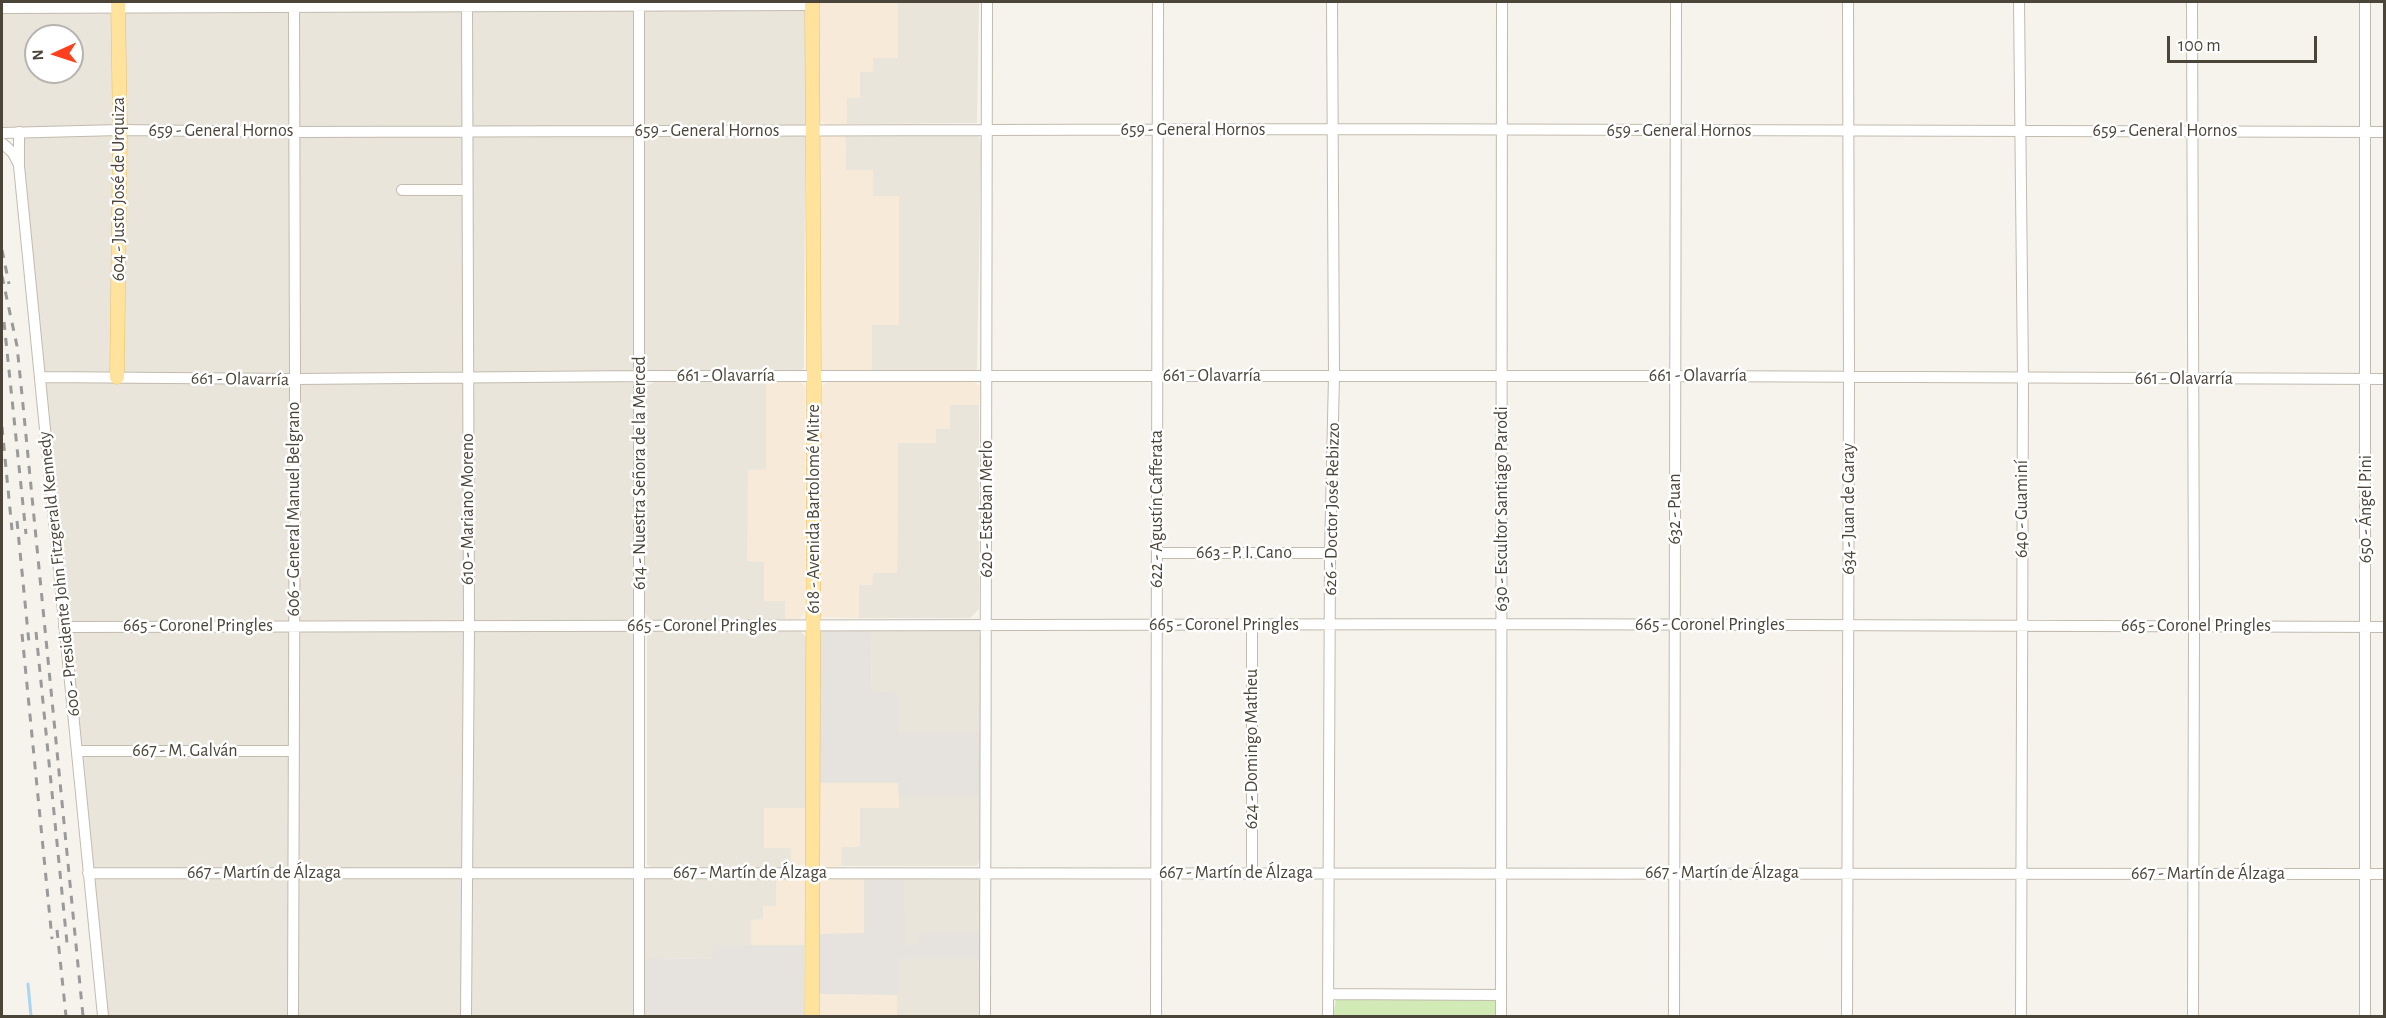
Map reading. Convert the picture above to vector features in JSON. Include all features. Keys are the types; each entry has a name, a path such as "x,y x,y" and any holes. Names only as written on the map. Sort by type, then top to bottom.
{"main road":[{"name":"618 - Avenida Bartolomé Mitre","path":"812,3 814,131 812,1017"},
{"name":"604 - Justo José de Urquiza","path":"117,378 120,130 118,5"}],"street":[{"name":"620 - Esteban Merlo","path":"985,1017 987,2"},
{"name":"622 - Agustín Cafferata","path":"1156,1017 1158,2"},
{"name":"626 - Doctor José Rebizzo","path":"1328,1017 1330,552 1334,376 1332,2"},
{"name":"630 - Escultor Santiago Parodi","path":"1501,1017 1502,2"},
{"name":"632 - Puan","path":"1674,1017 1676,2"},
{"name":"634 - Juan de Garay","path":"1847,1017 1848,2"},
{"name":"640 - Guaminí","path":"2019,2 2023,378 2021,1017"},
{"path":"2192,2 2193,1017"},
{"name":"650 - Ángel Pini","path":"2366,2 2366,1017"},
{"name":"614 - Nuestra Señora de la Merced","path":"639,3 639,1017"},
{"path":"2,8 118,5 812,3"},
{"name":"610 - Mariano Moreno","path":"466,1017 469,626 467,4"},
{"name":"606 - General Manuel Belgrano","path":"293,1017 296,132 294,5"},
{"name":"659 - General Hornos","path":"2,133 120,130 296,132 1333,129 2385,132"},
{"name":"600 - Presidente John Fitzgerald Kennedy","path":"19,132 19,166 103,1017"},
{"path":"2,143 14,153 19,166"},
{"path":"402,190 467,190"},
{"name":"661 - Olavarría","path":"40,377 295,379 640,376 1849,376 2385,379"},
{"name":"663 - P. I. Cano","path":"1157,553 1330,552"},
{"name":"665 - Coronel Pringles","path":"64,627 1252,626 1330,624 2385,627"},
{"name":"624 - Domingo Matheu","path":"1252,626 1252,873"},
{"name":"667 - M. Galván","path":"77,751 293,751"},
{"name":"667 - Martín de Álzaga","path":"88,873 2385,874"},
{"path":"1328,994 1501,995"}],"shaded area":[{"path":"2,2 806,2 804,368 801,371 635,370 633,1016 107,1016 21,147 22,127 3,127"},
{"path":"819,2 898,2 898,58 873,58 873,72 860,72 860,98 847,98 847,124 828,125 820,121"},
{"path":"898,2 979,2 977,123 847,124 846,98 860,98 860,72 873,58 898,58"},
{"path":"822,134 845,134 846,170 873,170 873,196 899,196 899,325 872,325 872,372 824,372 818,366 820,137"},
{"path":"845,134 975,134 979,137 981,143 977,369 973,371 872,372 872,325 899,325 899,196 873,196 846,170"},
{"path":"972,381 980,386 979,405 950,405 950,429 936,429 936,443 898,443 897,573 873,573 872,585 859,585 859,618 822,617 819,614 820,387 828,382"},
{"path":"654,382 766,382 766,470 748,470 748,561 764,561 764,601 785,601 785,619 651,620 645,614 644,388"},
{"path":"766,382 800,382 805,386 805,612 799,619 785,619 785,601 764,601 764,562 747,561 748,470 766,469"},
{"path":"950,405 979,405 979,609 970,618 859,618 859,585 872,573 897,572 898,443 936,443 936,429"},
{"path":"798,628 806,637 806,808 765,808 791,848 791,867 651,867 647,865 647,630"},
{"path":"872,628 979,630 980,733 898,733 871,692"},
{"path":"872,628 871,691 898,692 898,733 980,733 980,797 899,797 898,783 818,783 819,634 821,631"},
{"path":"818,783 899,783 899,808 860,808 860,847 842,847 841,866 824,867 818,861"},
{"path":"899,797 980,797 980,859 977,866 841,866 841,847 860,847 860,808 899,808"},
{"path":"764,808 806,808 806,860 803,865 791,867 791,848 764,848"},
{"path":"776,876 776,906 763,920 751,920 751,945 713,945 713,959 645,958 645,880 647,877"},
{"path":"776,876 796,876 805,882 804,945 751,945 751,920 763,919 763,906 776,906"},
{"path":"825,878 864,878 864,934 818,934 818,883"},
{"path":"864,878 904,878 905,945 917,945 917,933 980,933 980,959 897,959 897,995 817,994 818,934 864,933"},
{"path":"904,878 978,879 980,883 980,933 918,933 917,945 904,945"},
{"path":"713,945 804,945 804,1016 645,1016 645,958 712,959"},
{"path":"897,959 980,959 979,1016 897,1016"},
{"path":"817,994 897,995 897,1016 817,1016"}],"green space":[{"path":"1496,999 1496,1016 1333,1016 1336,1000"}],"waterway":[{"path":"28,984 31,1016"}],"railway":[{"path":"2,250 9,284"},
{"path":"2,276 17,346 83,1016"},
{"path":"4,322 26,534"},
{"path":"2,427 12,530"},
{"path":"17,521 29,643"},
{"path":"36,632 67,943"},
{"path":"22,634 52,939"},
{"path":"57,930 66,1016"}]}
